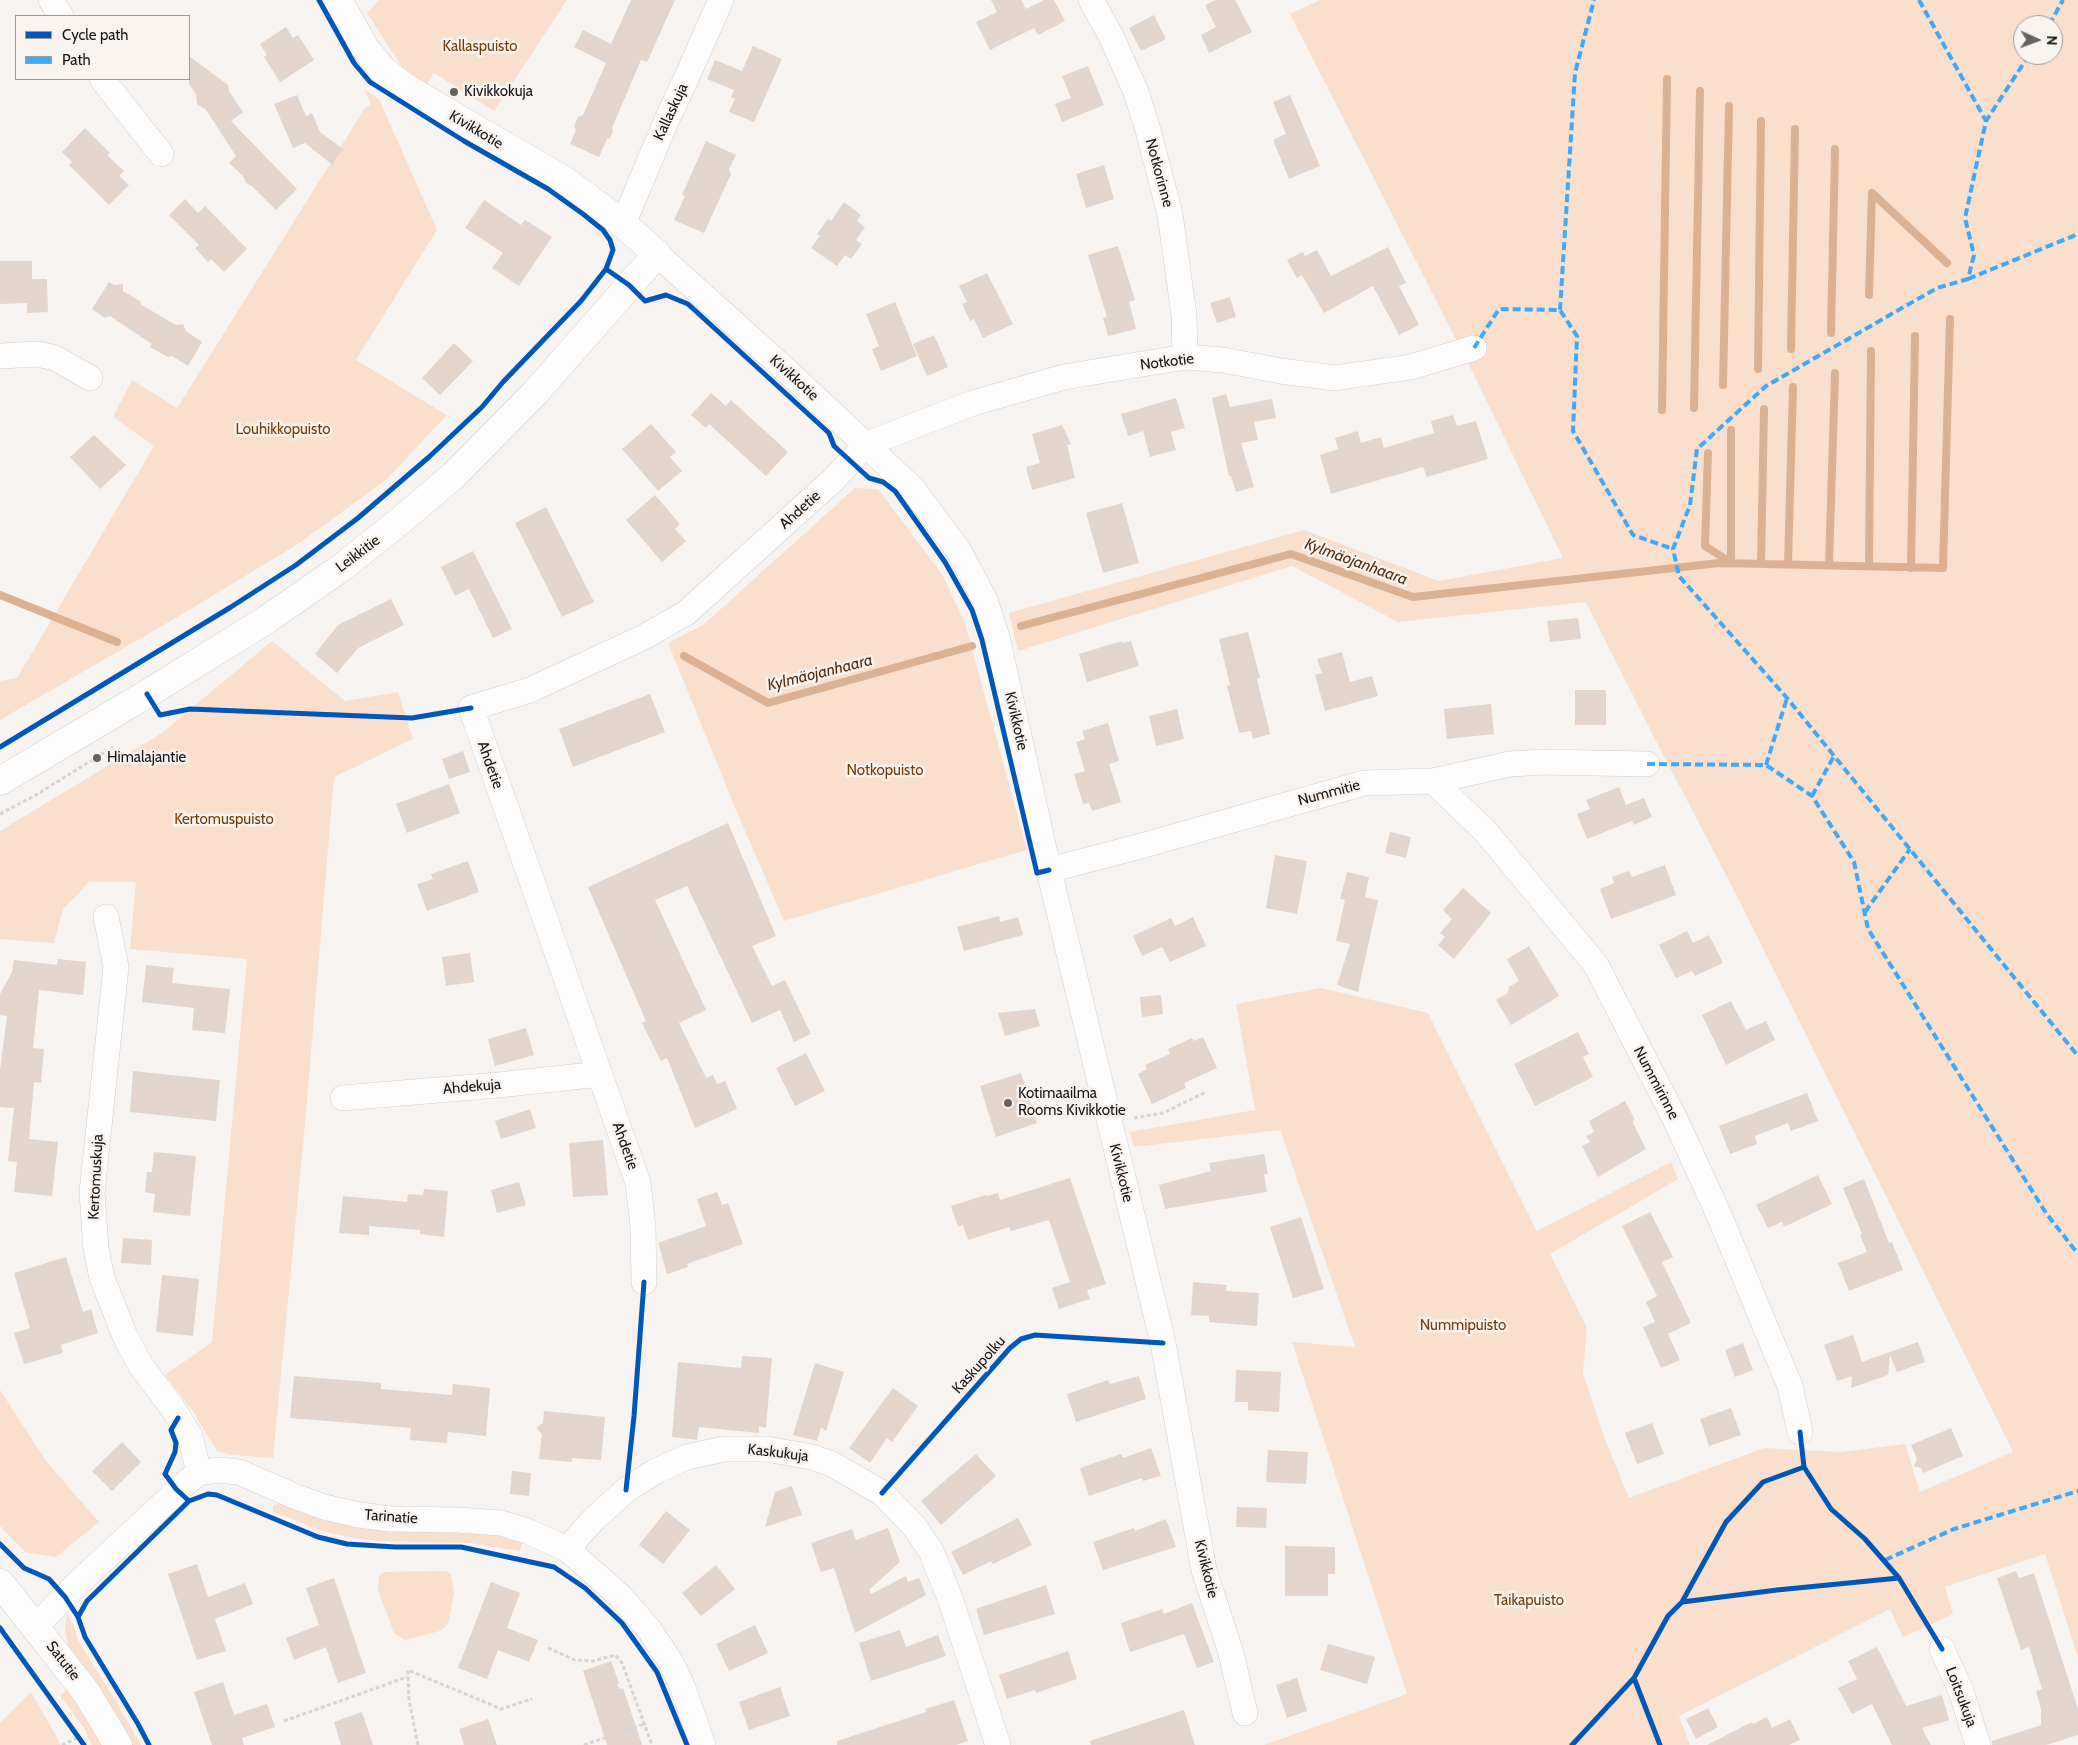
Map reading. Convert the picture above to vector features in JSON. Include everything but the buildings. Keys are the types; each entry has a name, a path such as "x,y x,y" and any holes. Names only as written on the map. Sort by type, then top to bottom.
{"street":[{"path":"51,0 60,15"},
{"name":"Kivikkotie","path":"338,0 365,48 382,70 464,123 564,180 623,224 867,444 913,489 958,551 985,600 997,636 1049,870 1163,1343 1204,1570 1232,1653 1245,1713"},
{"name":"Kallaskuja","path":"623,224 720,0"},
{"name":"Notkorinne","path":"1091,0 1111,36 1136,92 1153,149 1170,214 1184,315 1185,357"},
{"path":"103,80 161,154"},
{"name":"Leikkitie","path":"0,781 147,694 266,620 341,568 385,533 453,476 536,393 657,254"},
{"name":"Notkotie","path":"867,444 973,403 1064,377 1185,357 1223,360 1281,371 1334,378 1411,366 1474,348"},
{"path":"0,356 38,354 55,358 90,378"},
{"name":"Ahdetie","path":"644,1282 643,1227 638,1183 470,708 530,690 644,637 686,613 833,480 867,444"},
{"name":"Nummitie","path":"1049,870 1364,783 1433,781 1510,764 1543,762 1647,764"},
{"name":"Nummirinne","path":"1433,781 1486,832 1596,965 1676,1119 1719,1214 1790,1386 1800,1432"},
{"name":"Kertomuskuja","path":"106,916 116,967 92,1192 96,1250 102,1278 125,1336 141,1366 172,1407 190,1436 199,1473"},
{"name":"Ahdekuja","path":"343,1098 600,1074"},
{"name":"Kaskukuja","path":"567,1549 593,1520 626,1490 656,1471 687,1458 723,1450 766,1448 812,1457 832,1464 882,1493 914,1526 931,1551 952,1601 998,1745"},
{"name":"Tarinatie","path":"199,1473 218,1470 239,1472 324,1507 359,1515 391,1519 501,1523 527,1531 567,1549 619,1595 649,1629 672,1664 683,1688 703,1745"},
{"path":"36,1626 162,1502 199,1473"},
{"name":"Satutie","path":"0,1583 36,1626 86,1692 118,1745"},
{"name":"Loitsukuja","path":"1942,1649 1961,1691 1978,1745"}],"path":[{"path":"0,814 36,795 113,747"},
{"path":"1109,1123 1163,1113 1206,1092"},
{"path":"548,1648 575,1660 594,1661 616,1655 622,1663 652,1745"},
{"path":"418,1745 409,1700 408,1670 501,1709 532,1699"},
{"path":"284,1721 407,1677"},
{"path":"584,1745 644,1724"},
{"path":"74,1730 84,1745"},
{"path":"62,1745 79,1737"}],"green space":[{"name":"Kallaspuisto","path":"379,0 567,0 494,111 434,73 427,84 402,67 367,13"},
{"path":"1320,0 2078,0 2078,1657 2045,1554 1945,1587 1953,1614 1903,1637 1890,1609 1679,1716 1690,1745 1264,1745 1407,1694 1292,1342 1355,1347 1280,1130 1134,1147 1130,1132 1255,1110 1236,1004 1321,988 1428,1013 1537,1231 1671,1162 1678,1179 1550,1254 1587,1328 1583,1373 1603,1434 1629,1498 1764,1448 1841,1452 1905,1444 1920,1492 2013,1452 1737,896 1586,602 1398,622 1292,566 1018,651 1009,613 1304,530 1439,581 1563,558 1470,367 1290,14"},
{"name":"Louhikkopuisto","path":"365,90 379,99 437,230 356,360 447,415 387,479 301,542 186,612 0,720 0,681 17,678 154,446 113,417 132,380 177,408 365,108 371,104"},
{"name":"Notkopuisto","path":"855,488 878,489 942,574 965,623 1027,850 784,921 736,810 668,643 703,625"},
{"name":"Kertomuspuisto","path":"272,641 345,701 398,692 413,739 334,777 306,1113 273,1458 233,1455 217,1451 192,1410 165,1375 212,1342 247,959 130,949 136,882 89,882 63,909 54,943 0,939 0,831 162,733"},
{"path":"0,1390 46,1461 99,1522 56,1557 25,1552 0,1526"},
{"path":"277,1504 350,1526 396,1532 466,1532 496,1535 522,1543 520,1551 471,1543 384,1541 352,1538 326,1532 273,1512 273,1506"},
{"path":"446,1571 451,1575 454,1593 448,1624 440,1631 405,1640 394,1633 378,1590 379,1576 384,1572"},
{"path":"67,1614 78,1640 141,1745 131,1745 104,1696 68,1645 65,1629"},
{"path":"68,1689 102,1745 92,1745 83,1727 60,1695"},
{"path":"31,1692 61,1745 0,1745 0,1723"}],"waterway":[{"path":"1662,410 1667,79"},
{"path":"1694,408 1700,91"},
{"path":"1723,385 1729,106"},
{"path":"1758,369 1761,121"},
{"path":"1791,349 1795,129"},
{"path":"1831,333 1835,149"},
{"path":"1869,295 1872,193 1947,263"},
{"name":"Kylmäojanhaara","path":"1021,626 1291,554 1413,597 1719,563 1943,568 1950,319"},
{"path":"1911,568 1915,336"},
{"path":"1869,566 1871,351"},
{"path":"1829,565 1835,373"},
{"path":"1788,564 1793,387"},
{"path":"1761,564 1764,409"},
{"path":"1731,430 1731,563"},
{"path":"1708,453 1705,546 1730,562"},
{"name":"Kylmäojanhaara","path":"0,595 117,642"},
{"name":"Kylmäojanhaara","path":"684,656 768,703 972,646"}],"marked path":[{"path":"1560,310 1575,73 1594,0"},
{"path":"1919,0 1986,121"},
{"path":"2055,15 2063,0"},
{"path":"2022,65 1986,121 1965,218 1974,255 1968,279 1937,288 1766,386 1697,449 1690,505 1673,549 1679,576 1787,698 2078,1056"},
{"path":"1968,279 2078,234"},
{"path":"1474,348 1499,309 1560,310 1577,336 1573,431 1633,535 1673,549"},
{"path":"1766,765 1787,698"},
{"path":"1812,796 1834,756"},
{"path":"1647,764 1766,765 1812,796 1854,862 1868,929 2046,1213 2078,1254"},
{"path":"1865,912 1910,849"},
{"path":"1885,1560 1954,1529 2078,1491"}],"cycle path":[{"path":"319,0 354,63 370,82 464,141 548,189 583,214 603,230 610,240 613,250 606,269 629,285 645,301 666,295 688,304 829,433 834,446 869,478 883,482 895,491 945,562 972,610 982,640 1037,873 1049,870"},
{"path":"0,747 231,607 296,565 358,518 429,457 482,407 503,382 581,301 606,269"},
{"path":"147,694 160,715 190,709 412,718 471,708"},
{"path":"626,1490 634,1416 644,1282"},
{"name":"Kaskupolku","path":"882,1493 1010,1348 1021,1339 1035,1335 1163,1343"},
{"path":"178,1418 171,1430 176,1443 175,1452 165,1474 176,1489 189,1501"},
{"path":"1800,1432 1804,1467 1831,1509 1865,1539 1899,1578 1942,1649"},
{"path":"1572,1745 1634,1678 1668,1616 1682,1602 1726,1522 1763,1482 1804,1467"},
{"path":"78,1617 87,1601 189,1501 208,1494 217,1495 318,1537 347,1544 395,1547 461,1547 554,1567 585,1588 622,1623 657,1672 687,1745"},
{"path":"0,1544 24,1568 49,1579 65,1597 78,1617 85,1637 149,1745"},
{"path":"1682,1602 1899,1578"},
{"path":"0,1628 84,1745"},
{"path":"1634,1678 1660,1745"}],"place":[{"name":"Kivikkokuja","path":"454,92"},
{"name":"Himalajantie","path":"97,758"},
{"name":"Kotimaailma Rooms Kivikkotie","path":"1008,1103"}],"park label":[{"name":"Nummipuisto","path":"1463,1326"},
{"name":"Taikapuisto","path":"1529,1601"}]}
